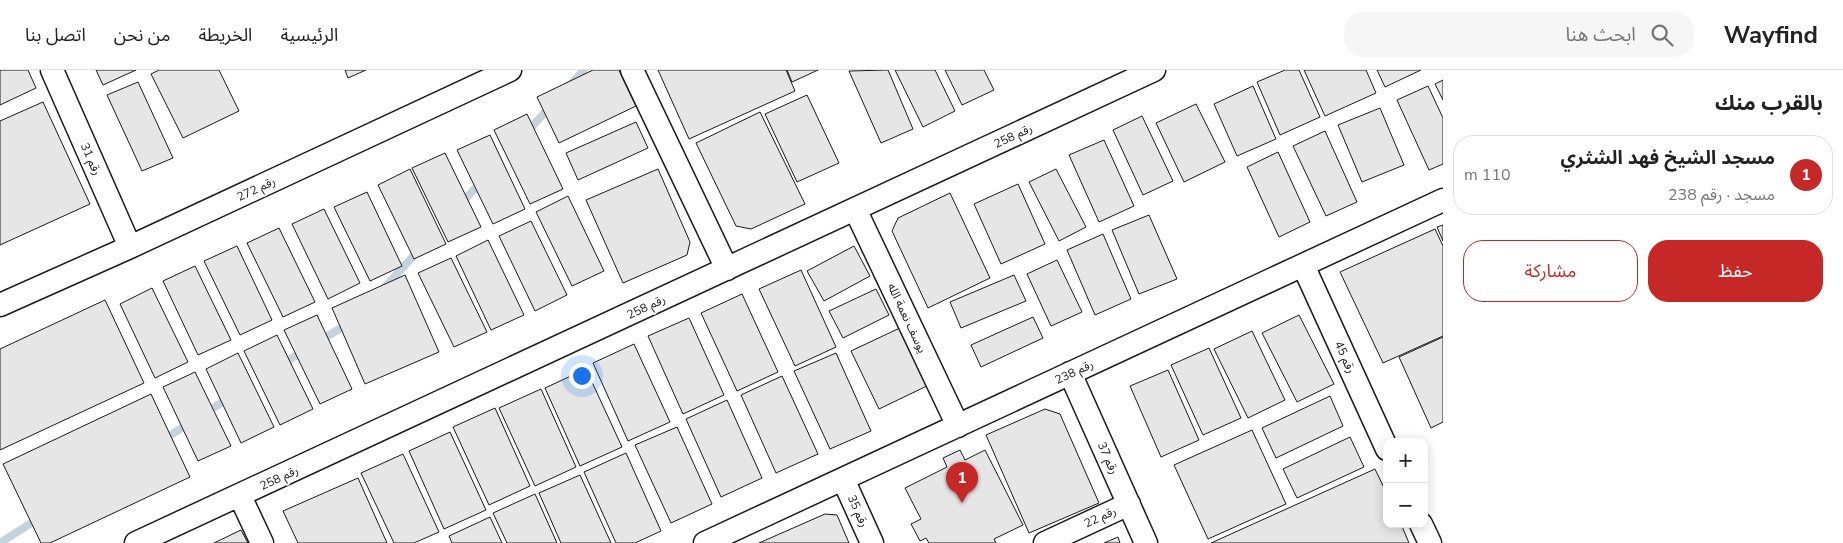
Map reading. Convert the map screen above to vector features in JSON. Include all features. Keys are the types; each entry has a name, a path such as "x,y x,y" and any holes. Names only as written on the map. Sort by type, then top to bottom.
{"street":[{"name":"رقم 31","path":"52,70 130,247"},
{"name":"رقم 272","path":"0,305 130,247 510,70"},
{"path":"632,70 727,269"},
{"name":"رقم 258","path":"136,543 1154,70"},
{"name":"رقم 238","path":"705,543 1443,200"},
{"name":"يوسف نعمة الله","path":"855,209 958,426"},
{"name":"رقم 45","path":"1303,265 1383,440"},
{"name":"رقم 37","path":"1070,374 1146,543"},
{"name":"رقم 35","path":"843,479 872,543"},
{"path":"240,496 262,543"},
{"name":"رقم 22","path":"1045,543 1129,504"},
{"path":"1423,528 1430,543"}],"building":[{"path":"0,70 28,70 36,88 0,105"},
{"path":"96,70 136,70 103,85"},
{"path":"159,70 219,70 239,111 183,138 151,74"},
{"path":"345,70 366,70 348,78"},
{"path":"593,70 619,70 636,106 559,143 537,97"},
{"path":"658,70 786,70 795,91 689,139"},
{"path":"787,70 818,70 792,82"},
{"path":"888,70 913,129 881,143 849,71"},
{"path":"895,70 935,70 955,111 923,127"},
{"path":"945,70 984,70 994,90 962,105"},
{"path":"1285,70 1299,70 1320,117 1280,135 1257,82"},
{"path":"1304,70 1366,70 1376,93 1325,116"},
{"path":"1377,70 1421,70 1385,87"},
{"path":"1443,80 1443,100 1435,84"},
{"path":"138,82 173,158 142,171 107,95"},
{"path":"1253,86 1276,139 1237,156 1214,104"},
{"path":"1428,86 1443,118 1443,164 1429,170 1397,100"},
{"path":"807,95 839,163 797,182 765,114"},
{"path":"43,102 90,204 0,245 0,121"},
{"path":"1196,104 1225,162 1184,182 1156,123"},
{"path":"1380,108 1404,165 1362,182 1338,125"},
{"path":"760,112 805,204 751,229 736,226 696,143"},
{"path":"527,114 563,189 530,204 494,130"},
{"path":"1142,116 1173,181 1143,195 1113,130"},
{"path":"636,122 648,148 578,180 566,153"},
{"path":"1325,131 1357,202 1326,216 1293,146"},
{"path":"490,135 525,209 493,224 457,150"},
{"path":"1104,140 1134,206 1099,222 1069,155"},
{"path":"1278,152 1310,222 1279,237 1247,167"},
{"path":"445,153 481,227 448,242 412,168"},
{"path":"410,169 446,244 414,259 378,185"},
{"path":"658,169 690,242 687,255 623,283 586,200"},
{"path":"1056,169 1086,227 1059,241 1029,182"},
{"path":"1018,184 1045,244 1001,264 974,204"},
{"path":"367,192 402,266 370,281 334,207"},
{"path":"950,193 990,278 928,308 892,231 898,218"},
{"path":"568,196 604,271 572,286 536,212"},
{"path":"324,209 360,283 328,299 292,224"},
{"path":"1149,215 1177,279 1139,294 1112,230"},
{"path":"531,221 567,295 535,311 499,236"},
{"path":"1443,225 1443,241 1437,227"},
{"path":"279,228 315,302 283,317 247,243"},
{"path":"1435,229 1443,246 1443,336 1383,363 1340,272"},
{"path":"1103,234 1131,299 1095,315 1067,250"},
{"path":"488,240 524,315 491,330 456,256"},
{"path":"237,246 272,320 240,335 204,261"},
{"path":"854,246 870,276 824,301 807,271"},
{"path":"451,258 487,332 454,347 418,273"},
{"path":"1057,260 1082,312 1051,326 1027,274"},
{"path":"195,266 231,340 198,355 163,281"},
{"path":"801,270 836,347 795,366 759,289"},
{"path":"405,275 439,352 365,384 332,308"},
{"path":"1014,275 1026,301 961,328 950,302"},
{"path":"152,288 188,362 155,378 120,304"},
{"path":"876,289 889,315 843,338 829,311"},
{"path":"742,294 778,372 737,391 701,313"},
{"path":"105,300 144,383 0,450 0,349"},
{"path":"317,315 352,389 320,404 284,330"},
{"path":"1299,315 1334,384 1297,402 1262,333"},
{"path":"1033,317 1043,338 981,367 971,345"},
{"path":"689,318 724,395 683,414 648,336"},
{"path":"904,326 931,384 879,409 851,351"},
{"path":"1252,331 1285,400 1248,418 1214,349"},
{"path":"277,335 313,409 280,425 244,351"},
{"path":"1443,337 1443,422 1431,428 1399,357"},
{"path":"634,344 670,422 628,441 593,363"},
{"path":"1209,348 1241,418 1203,435 1171,365"},
{"path":"238,353 274,427 241,443 206,369"},
{"path":"836,353 871,431 830,449 794,371"},
{"path":"586,369 622,447 580,466 545,388"},
{"path":"1168,370 1199,440 1161,457 1130,386"},
{"path":"195,372 231,446 198,461 163,387"},
{"path":"782,376 818,454 776,473 741,395"},
{"path":"541,389 576,467 535,486 499,408"},
{"path":"151,394 190,477 50,543 41,543 3,464"},
{"path":"1330,396 1343,426 1276,458 1262,428"},
{"path":"727,400 762,478 721,497 686,419"},
{"path":"495,408 530,486 489,505 453,427"},
{"path":"1045,409 1060,414 1099,503 1029,533 986,435"},
{"path":"677,427 712,504 671,523 635,445"},
{"path":"1252,430 1286,504 1208,539 1174,465"},
{"path":"450,432 486,510 444,529 409,451"},
{"path":"1350,437 1364,467 1297,498 1283,469"},
{"path":"960,450 965,460 985,450 1023,525 994,539 996,543 929,543 926,538 920,541 911,524 921,519 905,488 947,467 943,458"},
{"path":"626,453 661,531 635,543 616,543 584,472"},
{"path":"403,454 439,532 414,543 394,543 361,473"},
{"path":"1375,469 1383,486 1383,528 1403,528 1409,543 1211,543"},
{"path":"580,475 611,543 561,543 539,493"},
{"path":"358,478 387,543 298,543 283,511"},
{"path":"535,494 557,543 507,543 493,513"},
{"path":"825,514 837,515 849,543 759,543"},
{"path":"490,517 502,543 452,543 449,536"},
{"path":"241,530 248,543 214,543"},
{"path":"1118,537 1120,543 1104,543"}],"waterway":[{"path":"570,85 584,70"},
{"path":"526,133 550,107"},
{"path":"460,205 481,182"},
{"path":"384,288 419,250"},
{"path":"319,341 348,324"},
{"path":"281,365 305,350"},
{"path":"205,413 229,398"},
{"path":"163,440 191,422"},
{"path":"0,543 39,518"}],"place":[{"name":"مسجد الشيخ فهد الشثري","path":"962,503"}]}
